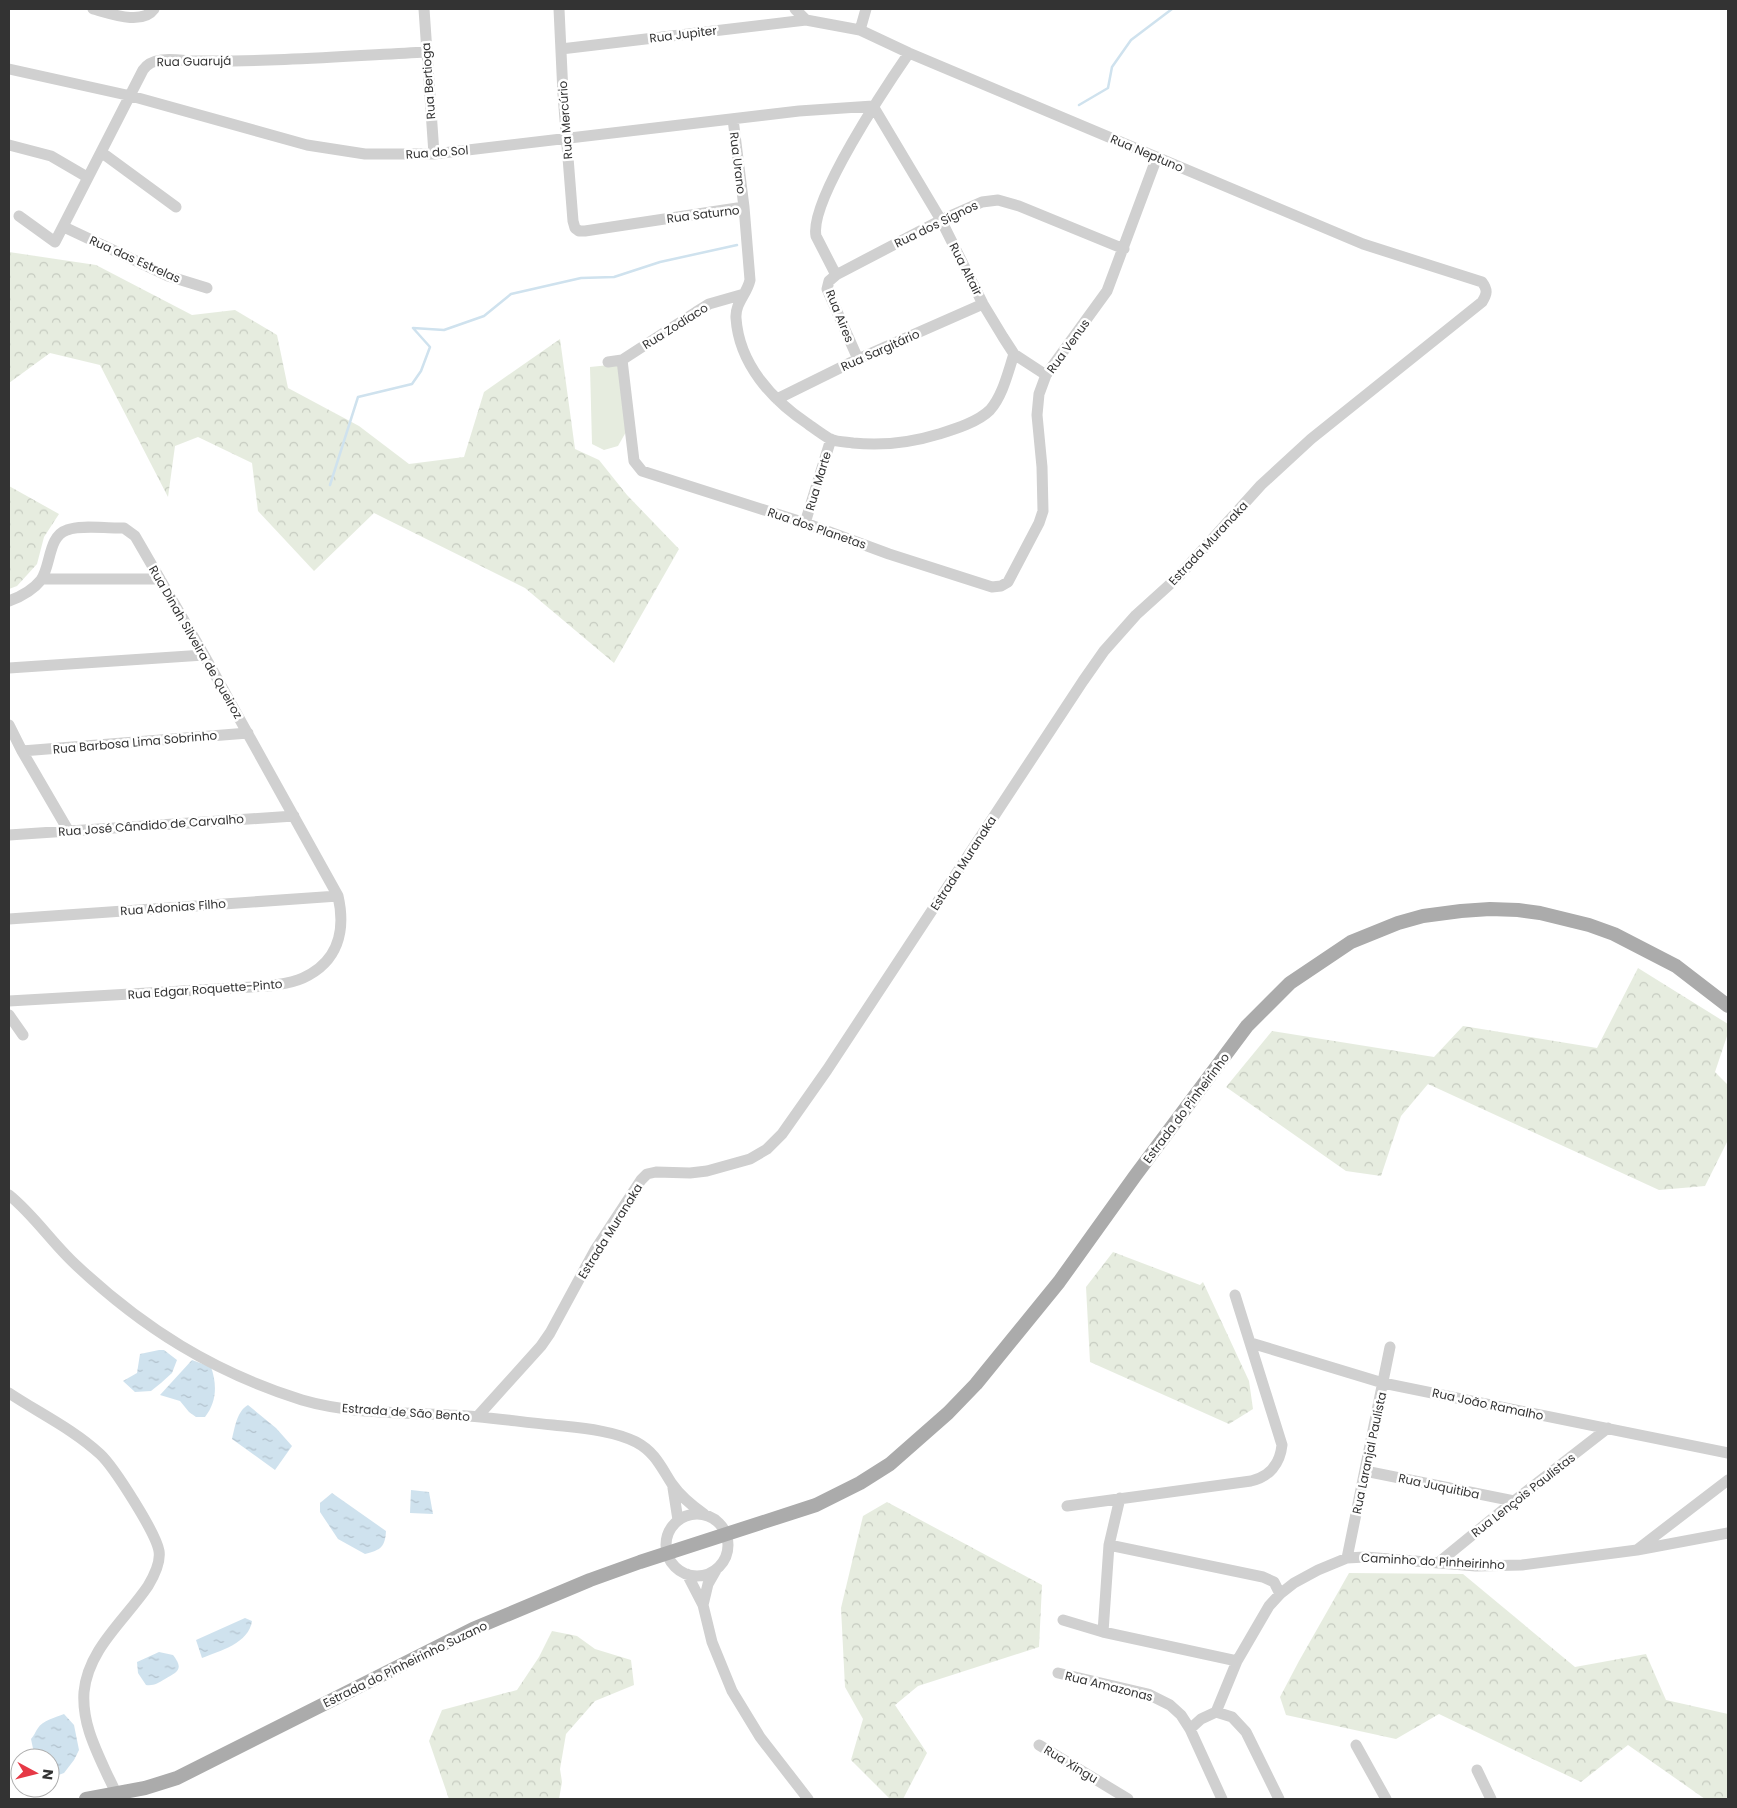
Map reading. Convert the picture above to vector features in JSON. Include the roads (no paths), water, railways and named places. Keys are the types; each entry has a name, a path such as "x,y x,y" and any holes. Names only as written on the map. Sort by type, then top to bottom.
{"main road":[{"name":"Estrada do Pinheirinho","path":"727,1534 816,1505 860,1484 890,1464 948,1413 976,1384 1059,1282 1134,1176 1247,1026 1290,983 1351,942 1398,923 1423,916 1461,910 1518,910 1540,913 1581,923 1614,934 1676,966 1728,1006"},
{"name":"Estrada do Pinheirinho Suzano","path":"86,1799 117,1796 177,1778 473,1629 590,1580 727,1534"}],"street":[{"path":"93,9 139,17 148,15 154,9"},
{"name":"Rua Bertioga","path":"424,9 434,154"},
{"name":"Rua Mercúrio","path":"559,9 566,138 573,220 577,230"},
{"path":"795,9 806,20"},
{"path":"860,30 866,9"},
{"name":"Rua Jupiter","path":"561,49 806,20"},
{"name":"Rua Neptuno","path":"806,20 860,30 909,53 1363,244 1482,282 1486,288 1487,295 1482,302"},
{"name":"Rua Guarujá","path":"19,216 56,242 87,177 148,63 154,61 303,58 426,52"},
{"path":"836,275 816,236 817,217 824,198 873,106 909,53"},
{"name":"Rua do Sol","path":"9,69 131,96 307,145 365,154 434,154 799,111 873,106"},
{"name":"Rua Altair","path":"873,106 941,220 983,304 1014,354"},
{"name":"Rua Urano","path":"733,119 744,207"},
{"path":"9,145 51,156 87,177"},
{"path":"101,152 176,207"},
{"name":"Rua Venus","path":"992,587 1001,586 1008,582 1040,523 1043,511 1042,467 1037,415 1039,394 1046,376 1101,302 1107,291 1157,157"},
{"name":"Rua dos Sígnos","path":"836,275 941,220 982,202 998,200 1019,206 1124,249"},
{"name":"Rua Saturno","path":"577,230 585,231 744,207 750,280 747,290 736,308 737,329 746,357 752,370 777,399 794,414 831,439"},
{"name":"Rua das Estrelas","path":"64,227 168,276 207,288"},
{"name":"Rua Aires","path":"836,275 829,281 828,289 858,359"},
{"name":"Rua Zodíaco","path":"608,362 622,360 709,304 744,294"},
{"name":"Estrada Muranaka","path":"477,1417 550,1333 596,1250 641,1180 647,1174 656,1172 690,1173 707,1171 750,1159 767,1149 782,1134 827,1070 1083,681 1104,651 1136,615 1178,577 1261,485 1311,439 1482,302"},
{"name":"Rua Sargitário","path":"777,399 858,359 983,304"},
{"path":"831,439 871,445 888,445 922,439 959,427 988,412 997,402 1014,354 1046,376"},
{"name":"Rua dos Planetas","path":"622,360 634,461 642,471 805,523 890,554 992,587"},
{"name":"Rua Marte","path":"805,523 831,439"},
{"name":"Rua Dinah Silveira de Queiroz","path":"9,601 36,586 42,578 55,541 61,532 74,529 124,528 135,536 204,654 338,896"},
{"path":"42,578 160,579"},
{"path":"9,668 204,654"},
{"path":"9,725 68,830"},
{"name":"Rua Barbosa Lima Sobrinho","path":"22,751 248,733"},
{"name":"Rua José Cândido de Carvalho","path":"9,835 294,816"},
{"name":"Rua Adonias Filho","path":"9,918 338,896"},
{"name":"Rua Edgar Roquette-Pinto","path":"9,1001 269,986 303,978 315,972 326,962 340,937 341,911 338,896"},
{"path":"9,1015 23,1036"},
{"name":"Estrada de São Bento","path":"9,1195 31,1215 73,1262 111,1297 164,1337 220,1367 293,1397 328,1406 381,1413 477,1417 574,1428 622,1437 640,1444 651,1453 662,1465 672,1484 686,1502 704,1514"},
{"path":"1067,1506 1251,1481 1263,1477 1273,1469 1280,1458 1282,1445 1235,1295"},
{"name":"Rua João Ramalho","path":"1251,1343 1383,1383 1728,1453"},
{"name":"Rua Laranjal Paulista","path":"1347,1558 1390,1347"},
{"path":"9,1393 60,1424 101,1455 111,1466 151,1530 158,1547 158,1564 154,1576 106,1640 91,1664 86,1678 84,1708 87,1728 117,1796"},
{"name":"Rua Lençois Paulistas","path":"1438,1563 1608,1428"},
{"name":"Rua Juquitiba","path":"1365,1471 1514,1501"},
{"path":"1637,1550 1728,1480"},
{"name":"Estrada de São Bento","path":"672,1484 678,1520"},
{"path":"1103,1632 1109,1545 1120,1498"},
{"path":"703,1605 708,1584 727,1554 729,1544 727,1534 718,1521 704,1514 695,1513 678,1520 668,1534 666,1544 671,1562 687,1574 697,1576 707,1575 716,1570"},
{"name":"Caminho do Pinheirinho","path":"1216,1712 1237,1661 1264,1614 1280,1594 1294,1583 1318,1570 1347,1558 1365,1557 1476,1566 1522,1565 1637,1550 1728,1533"},
{"path":"1109,1545 1263,1577 1274,1582 1280,1594"},
{"path":"687,1574 703,1605 712,1642 732,1691 765,1744 808,1799"},
{"path":"1063,1620 1103,1632 1237,1661"},
{"name":"Rua Amazonas","path":"1058,1673 1148,1694 1170,1705 1181,1716 1190,1730 1222,1799"},
{"path":"1190,1730 1201,1719 1216,1712 1232,1717 1246,1732 1279,1799"},
{"name":"Rua Xingu","path":"1039,1745 1128,1799"},
{"path":"1356,1745 1386,1799"},
{"path":"1477,1770 1491,1799"}],"water":[{"path":"164,1350 177,1360 172,1373 151,1391 135,1392 123,1381 137,1373 140,1354"},
{"path":"192,1360 211,1367 213,1373 214,1399 205,1417 196,1417 180,1401 160,1395"},
{"path":"248,1405 276,1428 292,1446 275,1470 232,1439 239,1415"},
{"path":"411,1490 429,1492 433,1514 410,1513"},
{"path":"332,1493 386,1531 385,1541 381,1547 365,1554 338,1539 320,1512 320,1503"},
{"path":"245,1618 252,1621 250,1629 240,1641 202,1658 196,1640"},
{"path":"159,1652 173,1655 179,1667 178,1670 158,1683 146,1685 138,1673 137,1662"},
{"path":"64,1714 74,1725 79,1750 64,1773 60,1774 60,1748 33,1748 31,1739 43,1723"}],"waterway":[{"path":"1079,105 1108,88 1112,67 1131,40 1172,9"},
{"path":"330,485 358,397 412,384 421,371 430,347 413,328 444,330 484,316 511,294 581,278 614,277 660,262 737,245"}]}
